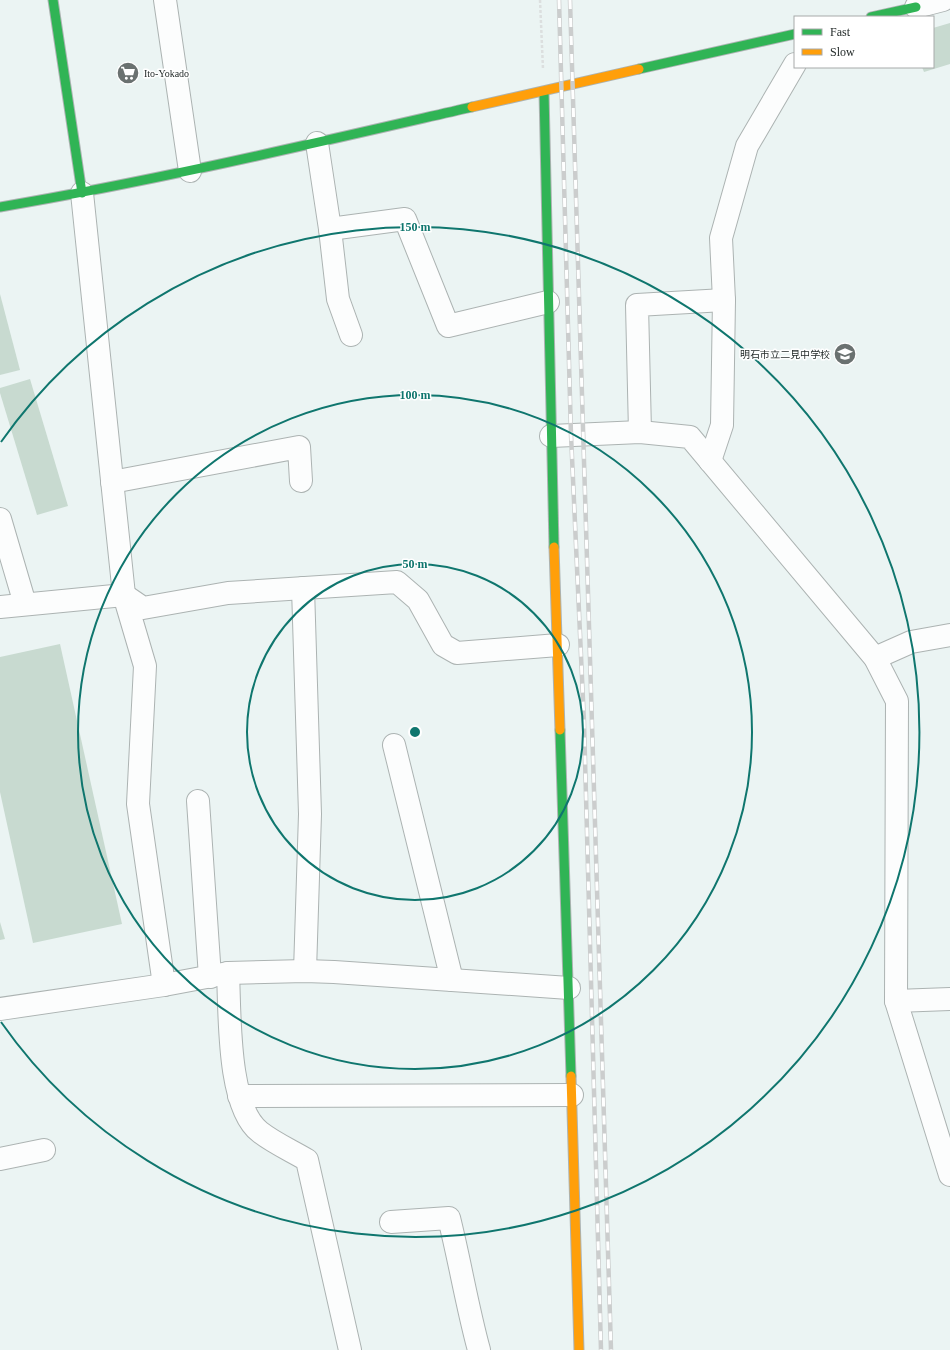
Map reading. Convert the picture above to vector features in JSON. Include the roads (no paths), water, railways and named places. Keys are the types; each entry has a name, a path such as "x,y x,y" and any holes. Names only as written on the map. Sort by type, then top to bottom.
{"street":[{"path":"53,0 82,193 124,595 145,666 138,804 164,985"},
{"path":"165,0 190,171"},
{"path":"876,16 943,0"},
{"path":"0,207 82,193 190,171 794,34"},
{"path":"710,461 722,425 724,300 721,238 747,146 794,66"},
{"path":"544,92 551,436 579,1350"},
{"path":"317,143 330,229 338,298 351,335"},
{"path":"330,229 405,219 448,326 548,302"},
{"path":"640,432 637,306 724,300"},
{"path":"551,436 640,432 690,437 875,658 896,701 896,1001 950,1175"},
{"path":"112,482 299,447 302,481"},
{"path":"0,519 25,604"},
{"path":"0,607 124,595 143,608 228,593 397,582 418,600 443,645 457,653 558,645"},
{"path":"303,588 310,814 305,971"},
{"path":"875,658 911,642 950,635"},
{"path":"394,745 452,980"},
{"path":"198,801 219,975 232,1062 241,1106 259,1132 308,1160 350,1350"},
{"path":"0,1009 164,985 219,975 305,971 569,988"},
{"path":"896,1001 950,999"},
{"path":"239,1096 572,1095"},
{"path":"0,1159 44,1150"},
{"path":"391,1222 449,1218 461,1265 469,1314 479,1350"}],"railway":[{"path":"559,0 571,435 584,722 601,1350"},
{"path":"570,0 611,1350"}],"place":[{"name":"Ito-Yokado","path":"128,73"},
{"name":"明石市立二見中学校","path":"845,354"}]}
